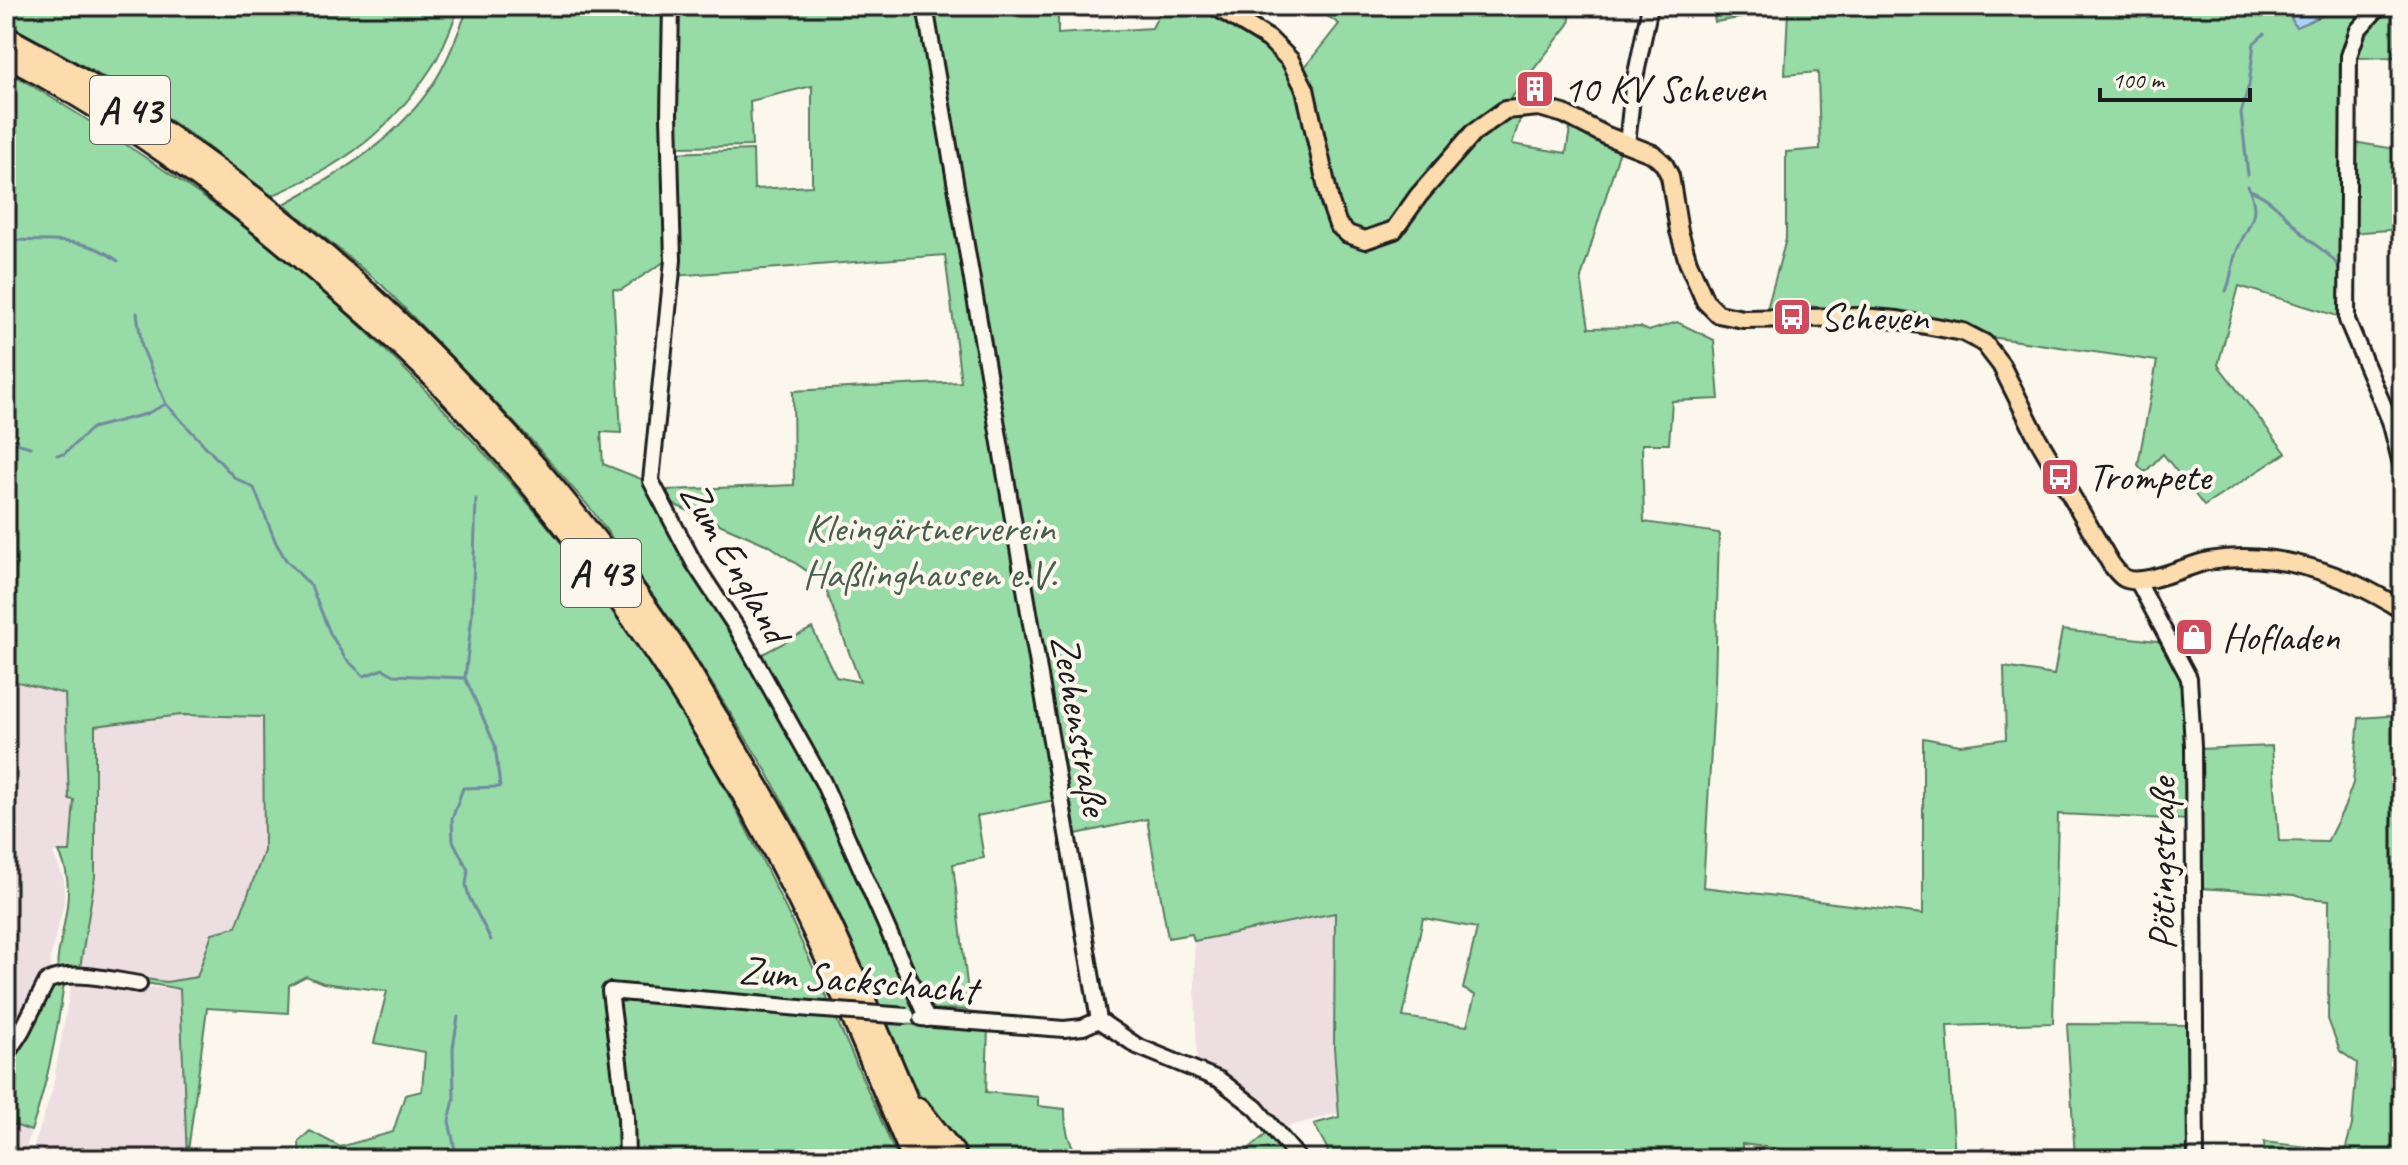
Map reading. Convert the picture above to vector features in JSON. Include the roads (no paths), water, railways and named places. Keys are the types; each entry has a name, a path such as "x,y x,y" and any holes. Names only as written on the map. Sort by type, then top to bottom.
{"highway":[{"name":"A 43","path":"6,37 124,105 275,214 426,347 560,494 675,648 785,833 864,999 932,1159"},
{"name":"A 43","path":"6,56 101,110 203,179 258,222 382,327 487,433 608,582 671,674 748,802 815,934 913,1159"},
{"path":"896,1074 928,1122 954,1153"}],"main road":[{"path":"1215,6 1269,39 1290,60 1305,89 1338,225 1357,239 1365,240 1394,230 1427,185 1473,133 1505,110 1523,107 1550,109 1653,154 1664,164 1670,176 1679,231 1694,278 1708,306 1725,316 1885,319 1950,328 1984,343 2001,365 2038,439 2111,564 2124,578 2137,580 2208,562 2248,559 2294,565 2334,575 2369,589 2402,610"}],"street":[{"name":"Zum England","path":"671,6 669,115 673,260 651,481 694,563 738,630 823,782 927,1019"},
{"name":"Zechenstraße","path":"925,6 1099,1020"},
{"path":"1627,144 1633,88 1650,6"},
{"path":"2380,6 2358,30 2349,56 2347,320 2390,421 2402,468"},
{"name":"Pötingstraße","path":"2137,580 2189,678 2193,746 2196,1159"},
{"path":"6,1055 47,981 56,976 139,984"},
{"name":"Zum Sackschacht","path":"627,1159 626,1117 610,991 1064,1029 1083,1027 1099,1020"},
{"path":"1099,1020 1137,1046 1220,1080 1256,1108 1299,1159"}],"water":[{"path":"2285,6 2344,6 2296,27"}],"waterway":[{"path":"2248,175 2241,113 2249,85 2254,43 2264,34"},
{"path":"2226,291 2236,253 2253,214 2248,186"},
{"path":"2250,190 2273,204 2338,266"},
{"path":"6,239 77,243 91,246 118,261"},
{"path":"137,313 142,347 166,404 235,478 254,488 276,543 286,560 311,586 330,633 345,658 364,676 383,669 394,675 465,678 495,745 500,787 463,788 452,819 453,841 468,870 466,885 469,897 491,940"},
{"path":"57,455 64,454 92,428 146,414 166,404"},
{"path":"6,440 30,447"},
{"path":"465,678 472,615 476,499"},
{"path":"457,1159 449,1121 454,1100 453,1048 458,1017"},
{"path":"1591,1148 1591,1159"}],"place":[{"name":"10 KV Scheven","path":"1535,89"},
{"name":"Scheven","path":"1792,317"},
{"name":"Trompete","path":"2060,477"},
{"name":"Hofladen","path":"2194,637"}],"park label":[{"name":"Kleingärtnerverein Haßlinghausen e.V.","path":"930,551"}]}
